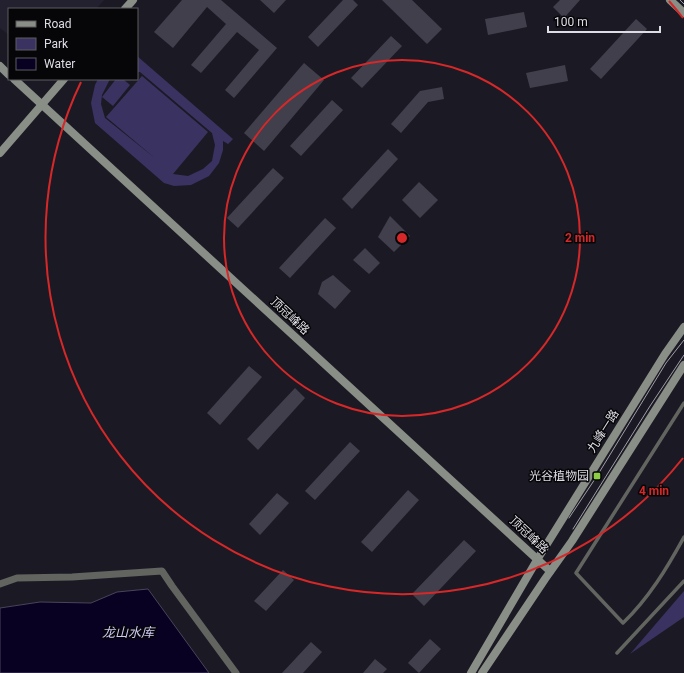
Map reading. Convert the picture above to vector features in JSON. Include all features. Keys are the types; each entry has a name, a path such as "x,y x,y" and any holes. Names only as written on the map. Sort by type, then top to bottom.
{"street":[{"path":"126,8 133,0"},
{"path":"670,0 684,13"},
{"path":"0,66 8,73"},
{"name":"顶冠峰路","path":"15,80 550,571"},
{"path":"0,153 63,80"},
{"name":"九峰一路","path":"471,673 537,560 665,354 684,327"},
{"path":"482,673 550,571 572,541 684,365"},
{"path":"0,584 17,578 72,577 162,571 236,673"}],"lane":[{"path":"684,402 576,573 623,623 635,612 654,587 684,537"},
{"path":"617,653 684,581"}],"shaded area":[{"path":"0,0 104,0 97,8 8,8 8,34 0,28"}],"green space":[{"path":"138,57 233,139 228,144 223,141 223,150 219,163 209,176 191,185 174,186 164,183 95,123 91,103 95,85 98,80 110,80 102,95 101,104 105,118 156,159 106,117 142,76 208,132 173,174 188,176 203,169 212,161 215,145 212,133 140,72 138,72"},
{"path":"115,80 124,80 130,85 113,106 102,97"},
{"path":"684,591 684,617 630,654"}],"water":[{"name":"龙山水库","path":"148,589 209,673 0,673 0,608 40,602 91,603 117,592"}],"building":[{"path":"182,0 221,0 277,48 234,98 225,90 259,50 237,32 201,73 191,65 226,24 207,7 173,48 154,32"},
{"path":"260,0 286,0 274,13"},
{"path":"343,0 353,0 358,5 318,47 308,37"},
{"path":"382,0 412,0 442,29 427,44"},
{"path":"560,0 580,0 564,18 553,7"},
{"path":"524,12 527,27 488,35 485,19"},
{"path":"636,19 647,29 601,79 590,69"},
{"path":"391,36 402,46 362,88 351,78"},
{"path":"304,63 324,80 264,151 244,133"},
{"path":"565,65 568,81 530,88 526,73"},
{"path":"442,87 444,99 428,102 401,133 391,124 420,91"},
{"path":"332,100 343,110 301,156 290,146"},
{"path":"388,149 398,159 352,209 342,199"},
{"path":"273,168 284,178 238,228 227,218"},
{"path":"419,182 438,200 420,218 402,200"},
{"path":"390,216 410,236 394,252 378,237"},
{"path":"325,218 336,228 290,278 279,268"},
{"path":"365,248 380,263 369,274 353,260"},
{"path":"333,275 351,291 335,309 318,294 322,282"},
{"path":"249,366 262,377 220,425 207,413"},
{"path":"295,388 305,398 258,450 247,439"},
{"path":"350,442 360,451 315,500 305,491"},
{"path":"408,490 419,500 372,552 361,542"},
{"path":"277,493 289,503 260,535 249,524"},
{"path":"464,540 476,551 424,606 412,594"},
{"path":"283,570 294,580 266,611 254,601"},
{"path":"430,639 441,649 419,673 408,663"},
{"path":"311,642 322,652 303,673 282,673"},
{"path":"375,659 387,669 383,673 363,673"}],"tram line":[{"path":"680,0 684,4"},
{"path":"569,518 597,476 666,363 684,340"},
{"path":"573,529 650,406 684,355"}],"place":[{"name":"光谷植物园","path":"597,476"}]}
